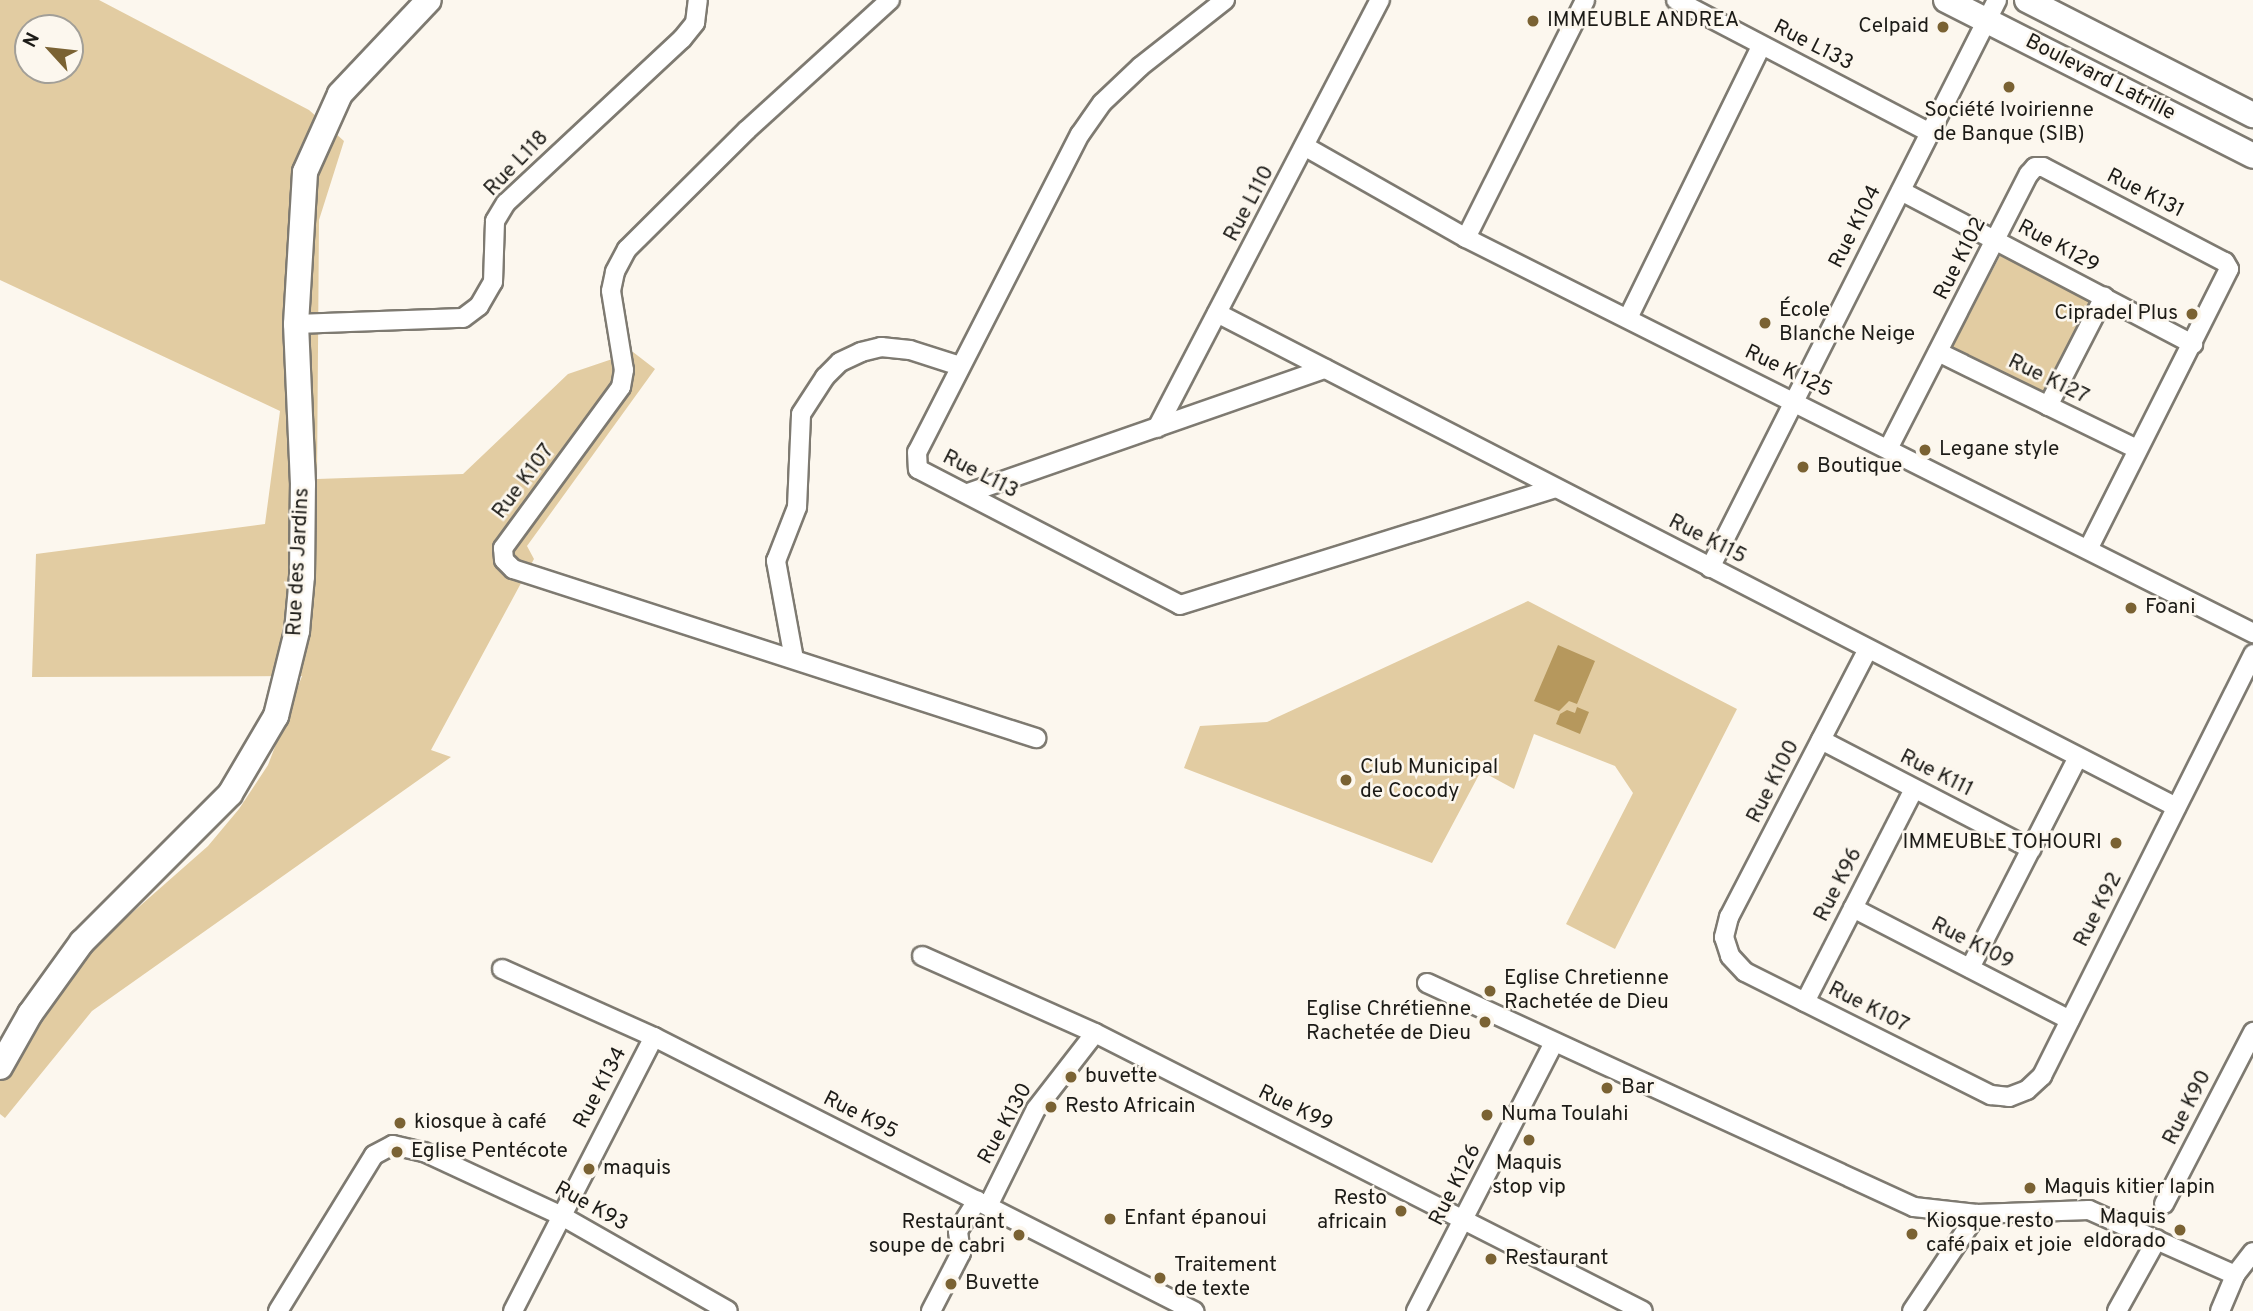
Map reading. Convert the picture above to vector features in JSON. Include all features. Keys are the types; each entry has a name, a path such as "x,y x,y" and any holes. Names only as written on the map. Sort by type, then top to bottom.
{"main road":[{"name":"Rue des Jardins","path":"0,1067 36,1004 82,942 230,794 276,716 297,631 302,576 303,484 296,324 300,217 305,172 320,131 340,94 369,58 429,0"},
{"name":"Boulevard Latrille","path":"1947,0 1992,10 2253,156"},
{"name":"Boulevard Latrille","path":"2027,0 2253,115"}],"street":[{"name":"Rue L118","path":"296,324 463,318 479,306 493,282 495,222 506,203 682,39 695,23 698,0"},
{"name":"Rue K107","path":"890,0 747,130 627,249 615,272 611,291 624,370 621,387 503,548 504,560 513,569 1036,738"},
{"name":"Rue L113","path":"1226,0 1102,103 1080,134 960,366 915,461 918,469 952,490 968,493 1180,605 1555,488"},
{"name":"Rue L110","path":"1157,428 1306,147 1380,0"},
{"path":"1466,238 1585,0"},
{"name":"Rue L133","path":"1676,0 1930,133"},
{"name":"Rue K104","path":"1710,568 1992,10"},
{"path":"1628,318 1761,46"},
{"name":"Rue K 125","path":"1306,147 1466,238 1889,447 2253,633"},
{"name":"Rue K102","path":"1889,447 2035,167"},
{"name":"Rue K131","path":"2035,167 2225,261 2229,269 2193,344"},
{"name":"Rue K129","path":"1901,191 2193,344"},
{"path":"2048,406 2104,297"},
{"name":"Rue K115","path":"1217,313 2176,807"},
{"path":"2088,549 2193,344"},
{"path":"794,659 776,561 797,506 801,414 825,377 861,352 881,347 911,350 960,366"},
{"name":"Rue K127","path":"1938,352 2137,449"},
{"path":"968,493 1325,369"},
{"name":"Rue K100","path":"1724,937 1729,916 1868,649"},
{"name":"Rue K92","path":"2009,1097 2027,1090 2042,1076 2253,654"},
{"name":"Rue K111","path":"1821,740 2031,849"},
{"path":"1969,968 2078,757"},
{"name":"Rue K96","path":"1805,1002 1914,789"},
{"name":"Rue K109","path":"1853,908 2070,1020"},
{"name":"Rue K107","path":"1724,937 1730,956 1745,972 1991,1095 2009,1097"},
{"name":"Rue K99","path":"922,956 1095,1033 1465,1218 1643,1311"},
{"name":"Rue K95","path":"502,969 654,1037 1194,1311"},
{"path":"1427,983 1914,1206 1977,1214 2090,1210 2235,1275"},
{"name":"Rue K90","path":"2164,1204 2253,1032"},
{"name":"Rue K130","path":"931,1311 961,1253 958,1231 982,1203 1036,1109 1095,1033"},
{"name":"Rue K134","path":"513,1311 560,1215 654,1037"},
{"name":"Rue K126","path":"1416,1311 1554,1043"},
{"name":"Rue K93","path":"278,1311 374,1155 386,1146 424,1152 560,1215 728,1311"},
{"path":"1912,1311 1977,1214"},
{"path":"2118,1311 2157,1239"},
{"path":"2220,1311 2235,1275 2253,1252"}],"shaded area":[{"path":"0,0 99,0 309,110 344,141 319,220 317,479 463,474 568,374 633,352 655,369 527,546 534,559 431,750 451,757 92,1011 5,1118 0,1114 0,1071 19,1057 91,949 208,846 239,809 268,765 302,676 32,677 36,554 265,524 280,411 0,280"},
{"path":"2001,254 2091,301 2042,394 1952,347"},
{"name":"Club Municipal de Cocody","path":"1528,601 1737,709 1615,949 1566,924 1633,793 1615,766 1534,734 1514,789 1481,771 1432,863 1184,768 1200,726 1267,722"},
{"path":"1558,645 1595,661 1577,704 1569,701 1559,711 1534,701"},
{"path":"1577,707 1589,712 1580,734 1556,724 1560,714 1567,710 1575,713"}],"place":[{"name":"IMMEUBLE ANDREA","path":"1533,21"},
{"name":"Celpaid","path":"1943,27"},
{"name":"Société Ivoirienne de Banque (SIB)","path":"2009,87"},
{"name":"Cipradel Plus","path":"2192,314"},
{"name":"École Blanche Neige","path":"1765,323"},
{"name":"Legane style","path":"1925,450"},
{"name":"Boutique","path":"1803,467"},
{"name":"Foani","path":"2131,608"},
{"name":"Club Municipal de Cocody","path":"1346,780"},
{"name":"IMMEUBLE TOHOURI","path":"2116,843"},
{"name":"Eglise Chretienne Rachetée de Dieu","path":"1490,991"},
{"name":"Eglise Chrétienne Rachetée de Dieu","path":"1485,1022"},
{"name":"buvette","path":"1071,1077"},
{"name":"Bar","path":"1607,1088"},
{"name":"Resto Africain","path":"1051,1107"},
{"name":"Numa Toulahi","path":"1487,1115"},
{"name":"kiosque à café","path":"400,1123"},
{"name":"Maquis stop vip","path":"1529,1140"},
{"name":"Eglise Pentécote","path":"397,1152"},
{"name":"maquis","path":"589,1169"},
{"name":"Maquis kitier lapin","path":"2030,1188"},
{"name":"Resto africain","path":"1401,1211"},
{"name":"Enfant épanoui","path":"1110,1219"},
{"name":"Maquis eldorado","path":"2180,1230"},
{"name":"Kiosque resto café paix et joie","path":"1912,1234"},
{"name":"Restaurant soupe de cabri","path":"1019,1235"},
{"name":"Restaurant","path":"1491,1259"},
{"name":"Traitement de texte","path":"1160,1278"},
{"name":"Buvette","path":"951,1284"}]}
